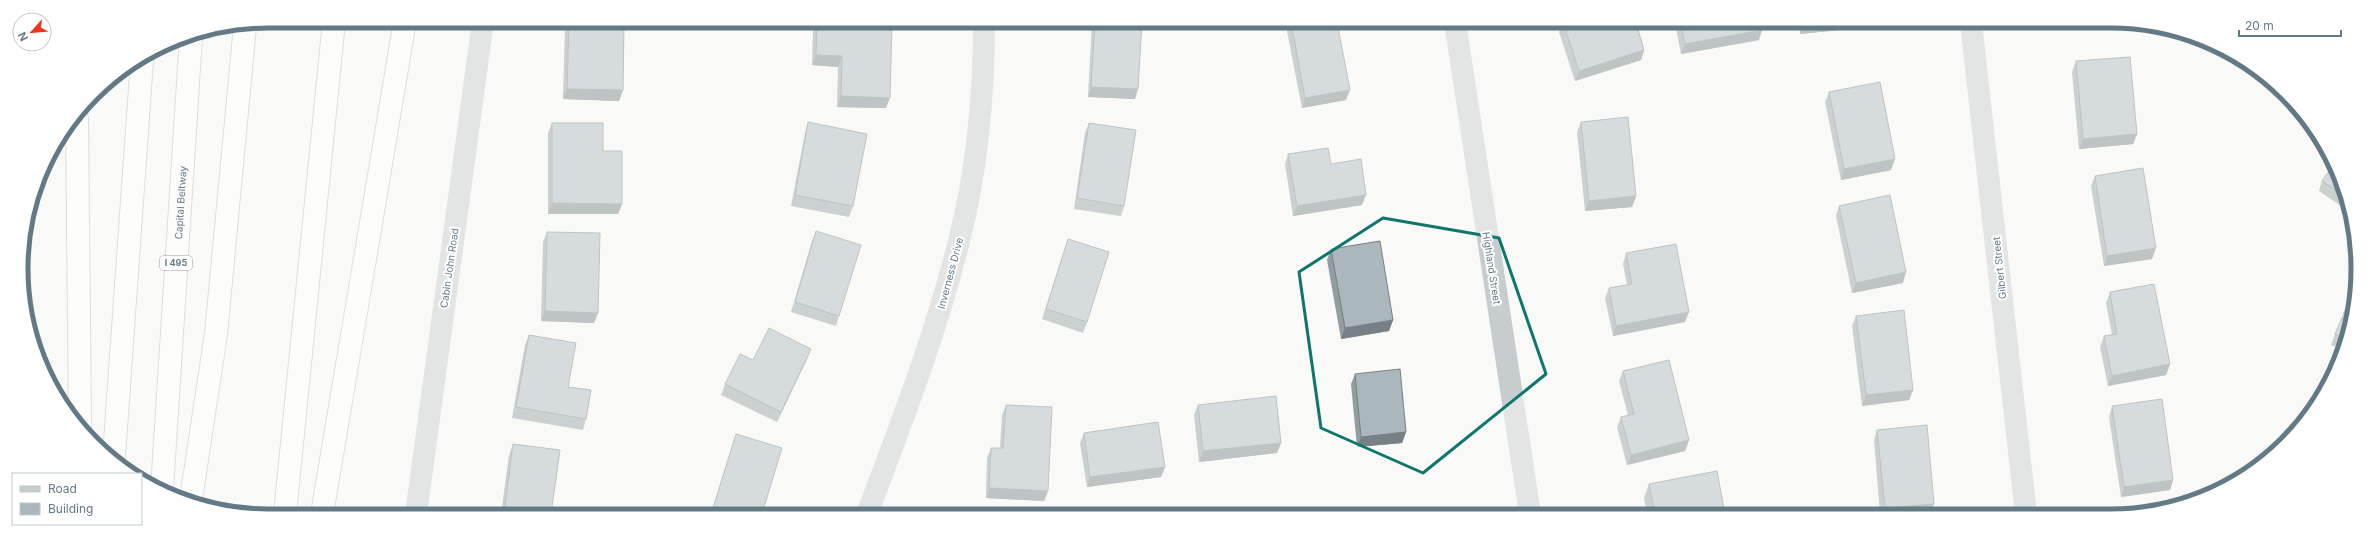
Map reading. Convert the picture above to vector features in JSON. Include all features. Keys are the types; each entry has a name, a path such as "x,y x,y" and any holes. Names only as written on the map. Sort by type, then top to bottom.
{"highway":[{"path":"285,509 333,28"},
{"path":"323,509 404,28"},
{"path":"191,496 216,334 245,30"},
{"name":"Capital Beltway","path":"162,484 191,41"},
{"path":"114,453 142,64"},
{"path":"77,123 80,417"}],"street":[{"name":"Cabin John Road","path":"417,509 482,28"},
{"name":"Inverness Drive","path":"869,509 933,332 960,240 975,153 984,56 984,28"},
{"name":"Highland Street","path":"1456,28 1527,509"},
{"name":"Gilbert Street","path":"1972,28 2025,509"}],"highlighted area":[{"path":"1383,218 1499,238 1546,374 1423,473 1321,428 1299,272"}],"building":[{"path":"569,28 624,28 623,90 567,89"},
{"path":"817,28 892,28 890,98 841,96 842,56 816,55"},
{"path":"1095,28 1142,28 1138,89 1091,87"},
{"path":"1292,28 1338,28 1350,90 1305,98"},
{"path":"1565,28 1637,28 1644,50 1579,71"},
{"path":"1682,28 1762,28 1762,30 1685,44"},
{"path":"2130,57 2137,134 2083,139 2076,61"},
{"path":"1880,82 1895,159 1844,169 1829,92"},
{"path":"1628,117 1636,196 1589,201 1581,122"},
{"path":"808,122 867,134 853,206 795,195"},
{"path":"552,123 603,123 603,151 622,151 622,204 552,203"},
{"path":"1089,123 1136,130 1124,206 1077,198"},
{"path":"1328,148 1331,164 1361,159 1366,195 1297,206 1288,154"},
{"path":"2143,168 2156,248 2107,256 2095,176"},
{"path":"2330,170 2338,191 2322,181"},
{"path":"1890,195 1906,272 1856,283 1839,206"},
{"path":"816,231 861,245 839,316 795,302"},
{"path":"547,232 600,233 598,313 545,311"},
{"path":"1068,239 1109,252 1087,322 1046,309"},
{"path":"1380,241 1393,320 1345,328 1331,249"},
{"path":"1676,244 1689,312 1616,326 1609,288 1632,284 1626,253"},
{"path":"2154,284 2170,364 2112,376 2104,336 2117,334 2110,292"},
{"path":"2349,302 2341,337 2335,334"},
{"path":"1904,310 1913,390 1866,395 1856,316"},
{"path":"769,328 811,349 781,412 725,384 740,354 753,360"},
{"path":"529,335 576,343 568,387 591,390 586,419 516,407"},
{"path":"1669,360 1689,440 1631,455 1621,417 1634,414 1623,371"},
{"path":"1400,369 1406,432 1361,437 1355,374"},
{"path":"1276,396 1281,443 1203,451 1198,405"},
{"path":"2162,399 2173,480 2124,487 2112,406"},
{"path":"1006,405 1052,407 1048,491 989,488 991,448 1003,448"},
{"path":"1158,422 1165,467 1090,477 1084,433"},
{"path":"1927,425 1934,504 1885,508 1877,430"},
{"path":"736,434 782,448 764,509 713,508"},
{"path":"513,444 560,450 552,509 505,509"},
{"path":"1717,471 1724,509 1654,509 1649,484"}]}
